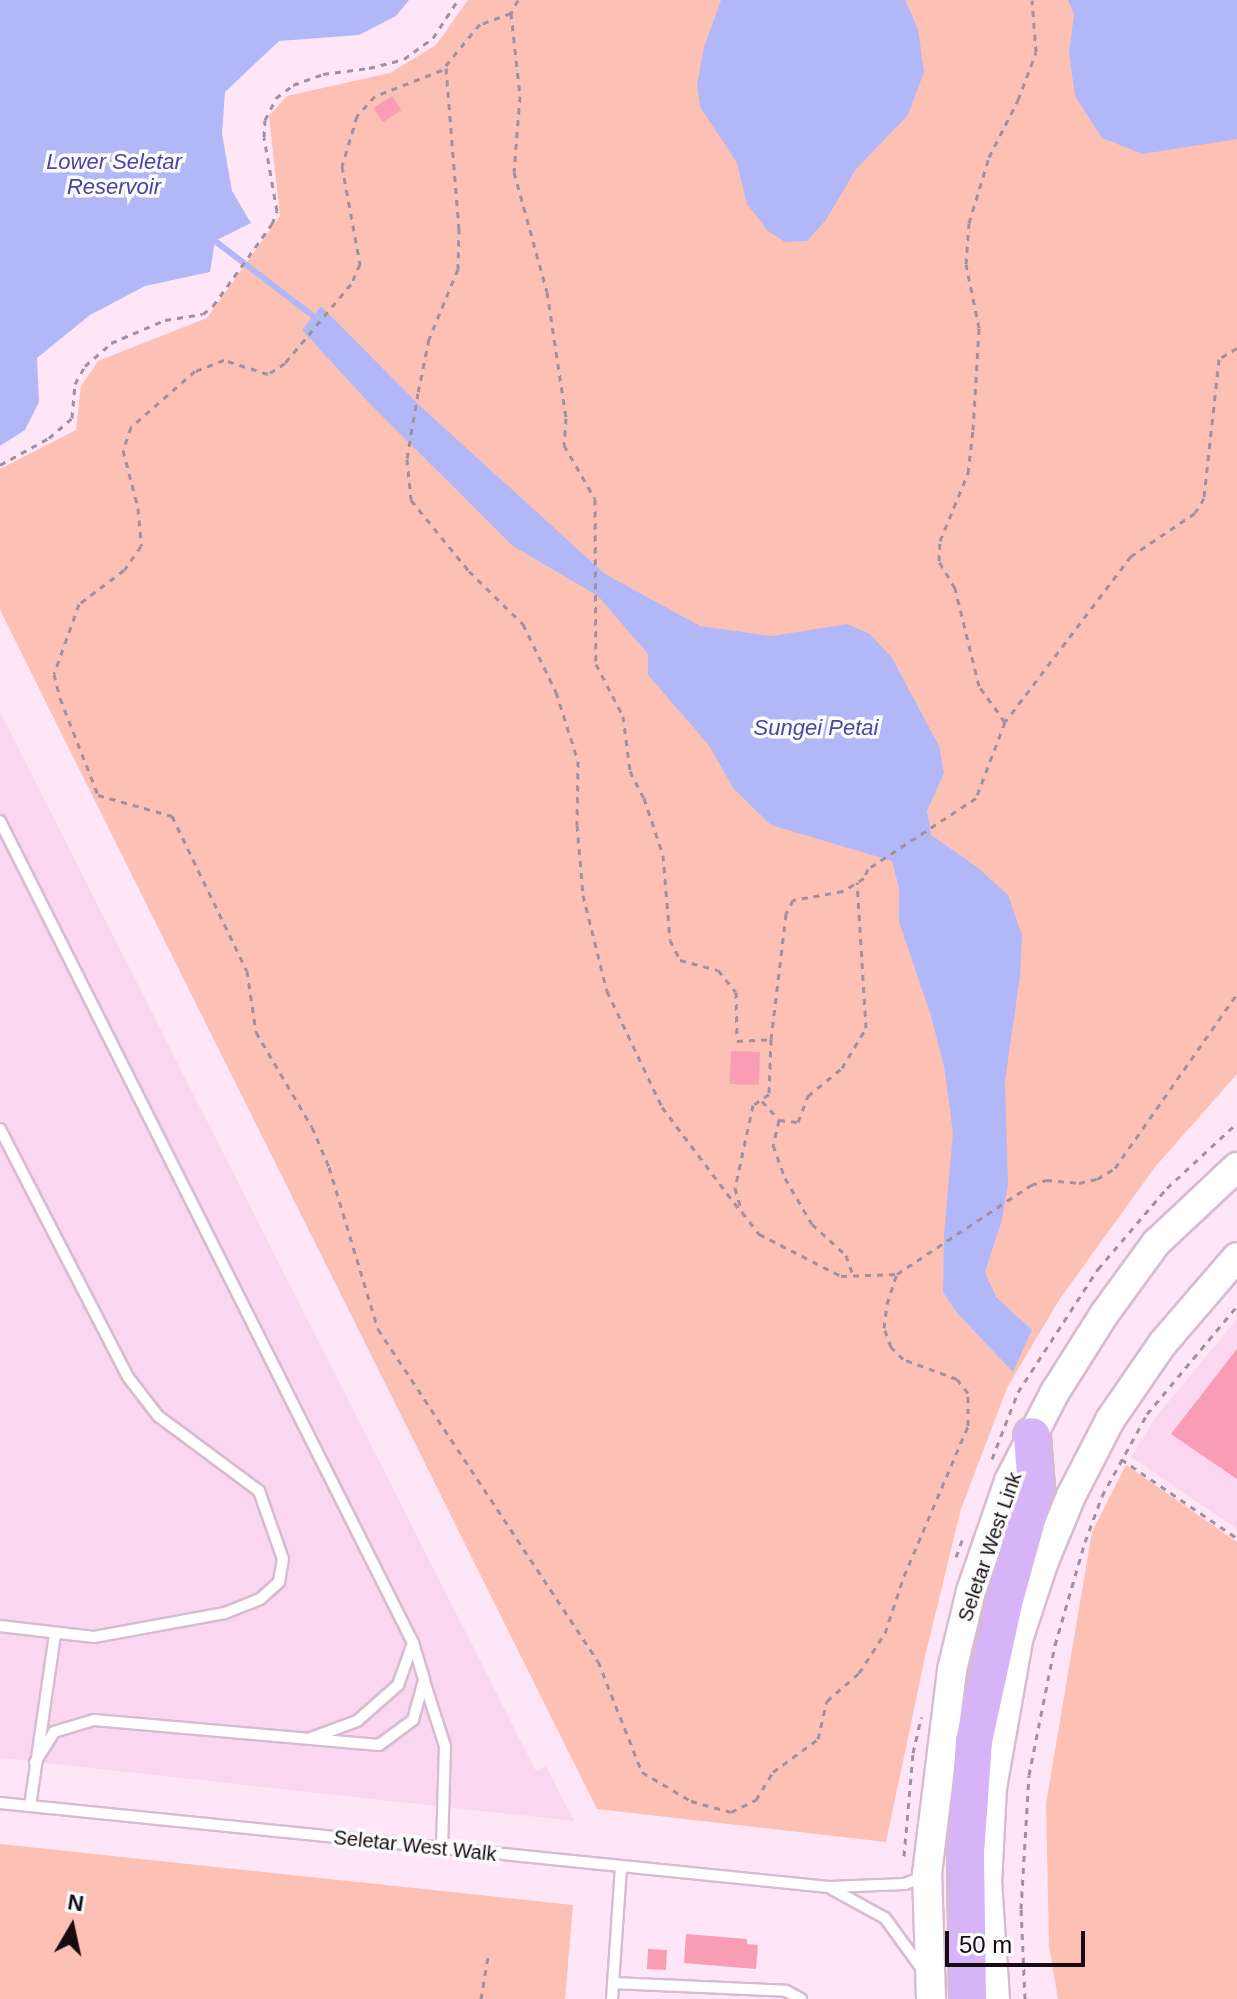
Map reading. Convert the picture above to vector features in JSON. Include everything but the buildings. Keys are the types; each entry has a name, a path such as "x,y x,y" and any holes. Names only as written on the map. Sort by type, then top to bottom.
{"highway":[{"path":"968,1999 966,1853 974,1741 1004,1603 1036,1488 1032,1436"}],"main road":[{"name":"Seletar West Link","path":"929,1988 927,1874 952,1670 971,1591 1009,1481 1105,1313 1156,1243 1237,1167"},
{"path":"995,1999 987,1883 992,1788 1018,1640 1044,1561 1071,1496 1110,1420 1163,1343 1237,1257"}],"lane":[{"path":"0,821 413,1643 445,1746 442,1849"},
{"path":"0,1129 128,1377 158,1416 211,1452 259,1491 283,1559 279,1582 260,1599 225,1613 94,1637 55,1635 0,1626"},
{"path":"30,1806 55,1635"},
{"path":"306,1740 357,1721 398,1685 413,1643"},
{"path":"35,1762 54,1732 94,1720 379,1745 413,1720 424,1680"},
{"name":"Seletar West Walk","path":"0,1803 829,1887 905,1884 927,1874"},
{"path":"612,1999 621,1866"},
{"name":"Seletar West Walk","path":"829,1887 885,1918 929,1988"},
{"path":"613,1983 786,1991 801,1999"}],"path":[{"path":"0,465 49,438 72,418 75,384 85,366 111,343 165,320 203,314 213,306 272,224 277,211 265,128 276,98 293,85 323,74 369,68 404,59 433,38 458,0"},
{"path":"518,0 511,13 520,96 514,172 547,292 566,418 564,445 595,499 596,664 623,716 630,771 644,798 663,855 670,940 680,960 718,970 736,992 737,1041 771,1039"},
{"path":"1005,722 979,686 955,588 939,561 940,541 968,473 973,430 979,328 966,264 969,223 989,157 1018,100 1036,52 1032,0"},
{"path":"511,13 480,24 445,66 375,96 357,116 342,166 360,264 351,284 285,363 268,374 224,360 195,371 131,427 123,450 138,508 141,546 124,570 79,604 54,674 60,698 98,795 172,816 247,971 256,1032 312,1127 329,1167 378,1329 598,1661 642,1772 691,1801 731,1812 756,1800 773,1772 818,1739 827,1701 859,1673 885,1633 904,1576 968,1426 968,1393 957,1379 903,1359 891,1347 884,1328 887,1304 897,1274"},
{"path":"445,66 459,228 458,269 429,339 418,393 407,459 411,500 469,571 523,624 556,692 578,761 577,825 583,895 607,991 662,1107 759,1234 841,1276 897,1274 1017,1195 1046,1180 1079,1183 1097,1179 1115,1168 1237,994"},
{"path":"742,1212 735,1188 753,1105 769,1094 771,1039 786,914 793,900 843,891 864,878 868,869 976,798 1005,722 1131,556 1195,513 1204,498 1219,359 1237,348"},
{"path":"761,1100 779,1120 798,1122 808,1096 842,1068 866,1028 857,882"},
{"path":"779,1120 773,1145 785,1178 812,1224 846,1255 853,1275"},
{"path":"1025,1999 1021,1909 1029,1775 1055,1645 1085,1542 1121,1459 1147,1414 1237,1306"},
{"path":"1121,1459 1237,1538"},
{"path":"481,1999 488,1957"}],"shaded area":[{"path":"468,0 1237,0 1237,1074 1155,1167 1059,1300 1007,1388 961,1509 926,1652 886,1842 597,1809 0,610 0,469 76,430 81,386 98,361 207,318 280,216 269,116 287,96 390,73 436,45"},
{"path":"0,712 536,1771 546,1766 574,1821 0,1758"},
{"path":"1237,1319 1237,1529 1131,1457 1156,1417"},
{"path":"1126,1465 1237,1542 1237,1999 1058,1999 1049,1946 1046,1804 1092,1532"},
{"path":"0,1844 573,1905 565,1999 0,1999"}],"water":[{"name":"Lower Seletar Reservoir","path":"0,0 409,0 396,16 359,35 279,41 225,92 222,134 232,191 251,223 215,241 210,272 145,286 90,315 37,358 39,402 25,430 0,446"},
{"path":"721,0 905,0 918,29 924,72 908,115 856,169 826,220 807,241 785,242 768,231 747,204 737,163 700,107 697,85 704,47"},
{"path":"1068,0 1237,0 1237,139 1143,154 1102,138 1075,96 1069,53 1074,14"},
{"name":"Sungei Petai","path":"321,306 419,405 605,574 700,626 772,636 847,624 870,634 892,658 939,746 944,773 927,811 931,835 977,867 1008,895 1022,935 1020,976 1005,1081 1008,1184 1002,1220 985,1272 996,1297 1032,1330 1013,1372 957,1313 943,1292 944,1234 953,1133 944,1066 931,1016 899,922 899,888 892,861 771,825 734,789 708,744 648,675 648,654 598,596 513,546 371,405 302,330"}],"waterway":[{"name":"Sungei Petai","path":"215,241 313,316"}]}
